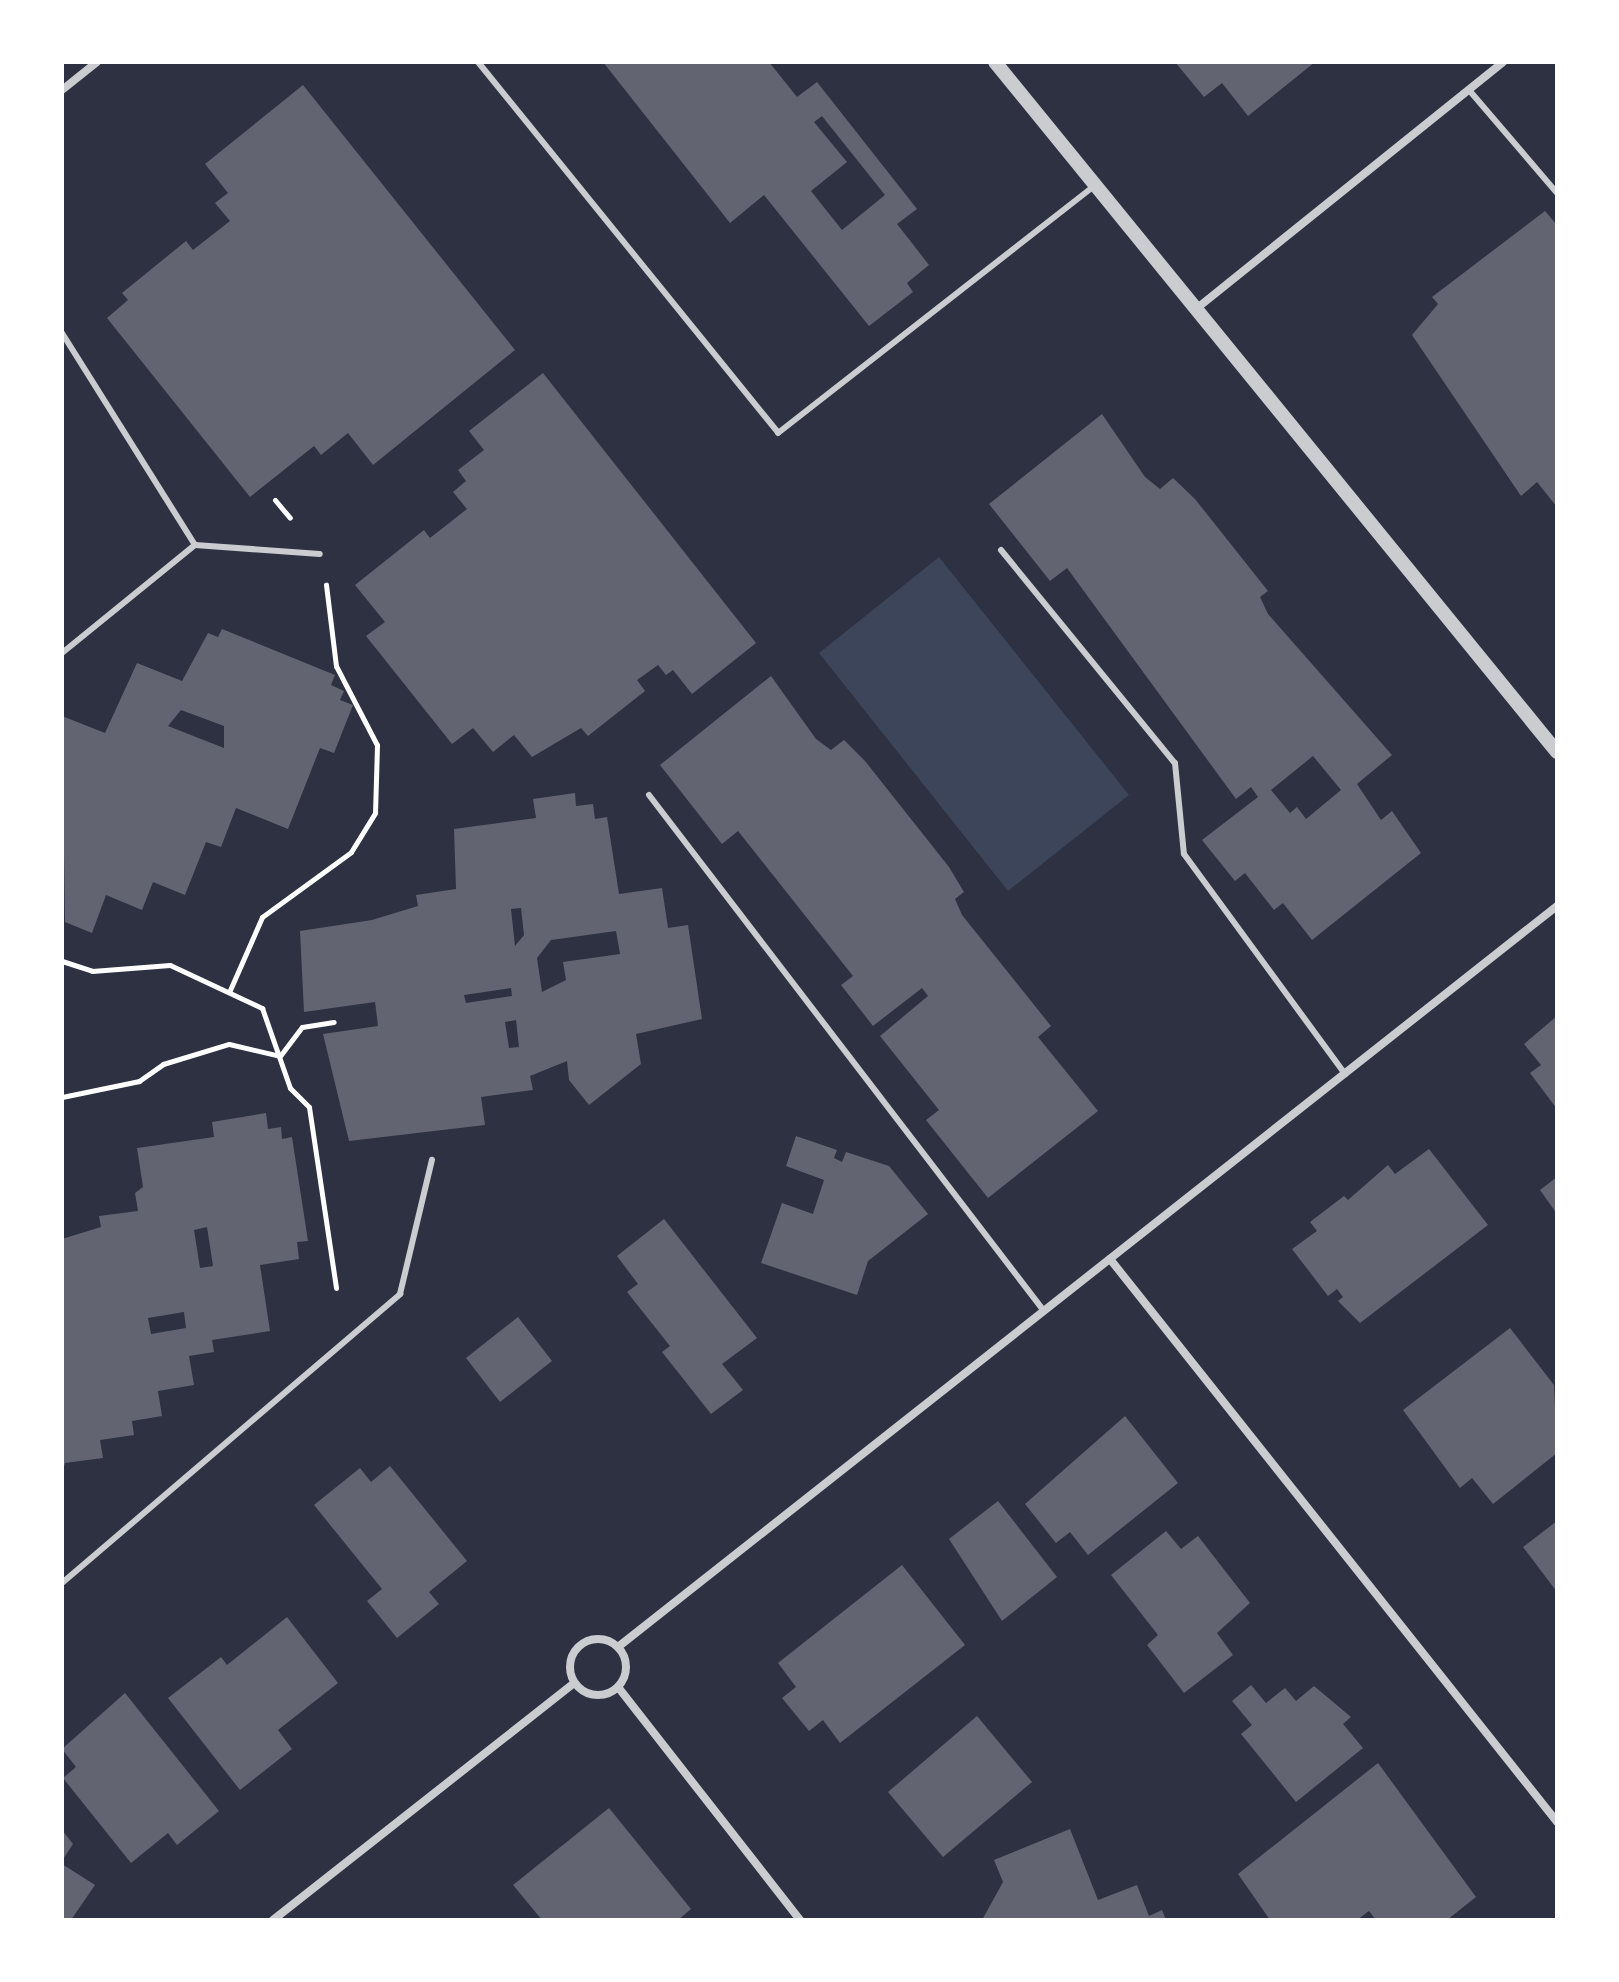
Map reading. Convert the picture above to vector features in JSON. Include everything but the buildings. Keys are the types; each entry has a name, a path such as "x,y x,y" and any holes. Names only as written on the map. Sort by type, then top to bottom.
{"street":[{"path":"62,90 97,62"},
{"path":"995,62 1557,752"},
{"path":"1196,309 1503,62"},
{"path":"618,1647 1557,906"},
{"path":"1110,1259 1557,1822"},
{"path":"602,1639 618,1647 626,1663 618,1687 595,1696 574,1683 570,1665 584,1643 602,1639"},
{"path":"273,1920 574,1683"},
{"path":"618,1687 800,1920"}],"lane":[{"path":"478,62 778,433 1095,185"},
{"path":"1469,90 1557,193"},
{"path":"62,333 195,545"},
{"path":"62,653 195,545 320,554"},
{"path":"1001,550 1175,763 1184,854 1345,1074"},
{"path":"649,795 1044,1311"},
{"path":"62,1583 400,1294 432,1160"}],"path":[{"path":"230,990 262,917 351,852 375,813 377,745 336,666 320,554 275,500"},
{"path":"62,961 92,971 170,965 230,990 262,1008 290,1088 309,1107 336,1288"},
{"path":"280,1056 302,1027 334,1022"},
{"path":"62,1097 139,1081 163,1064 229,1044 280,1056"}],"shaded area":[{"path":"939,557 1129,795 1008,891 819,653"}]}
